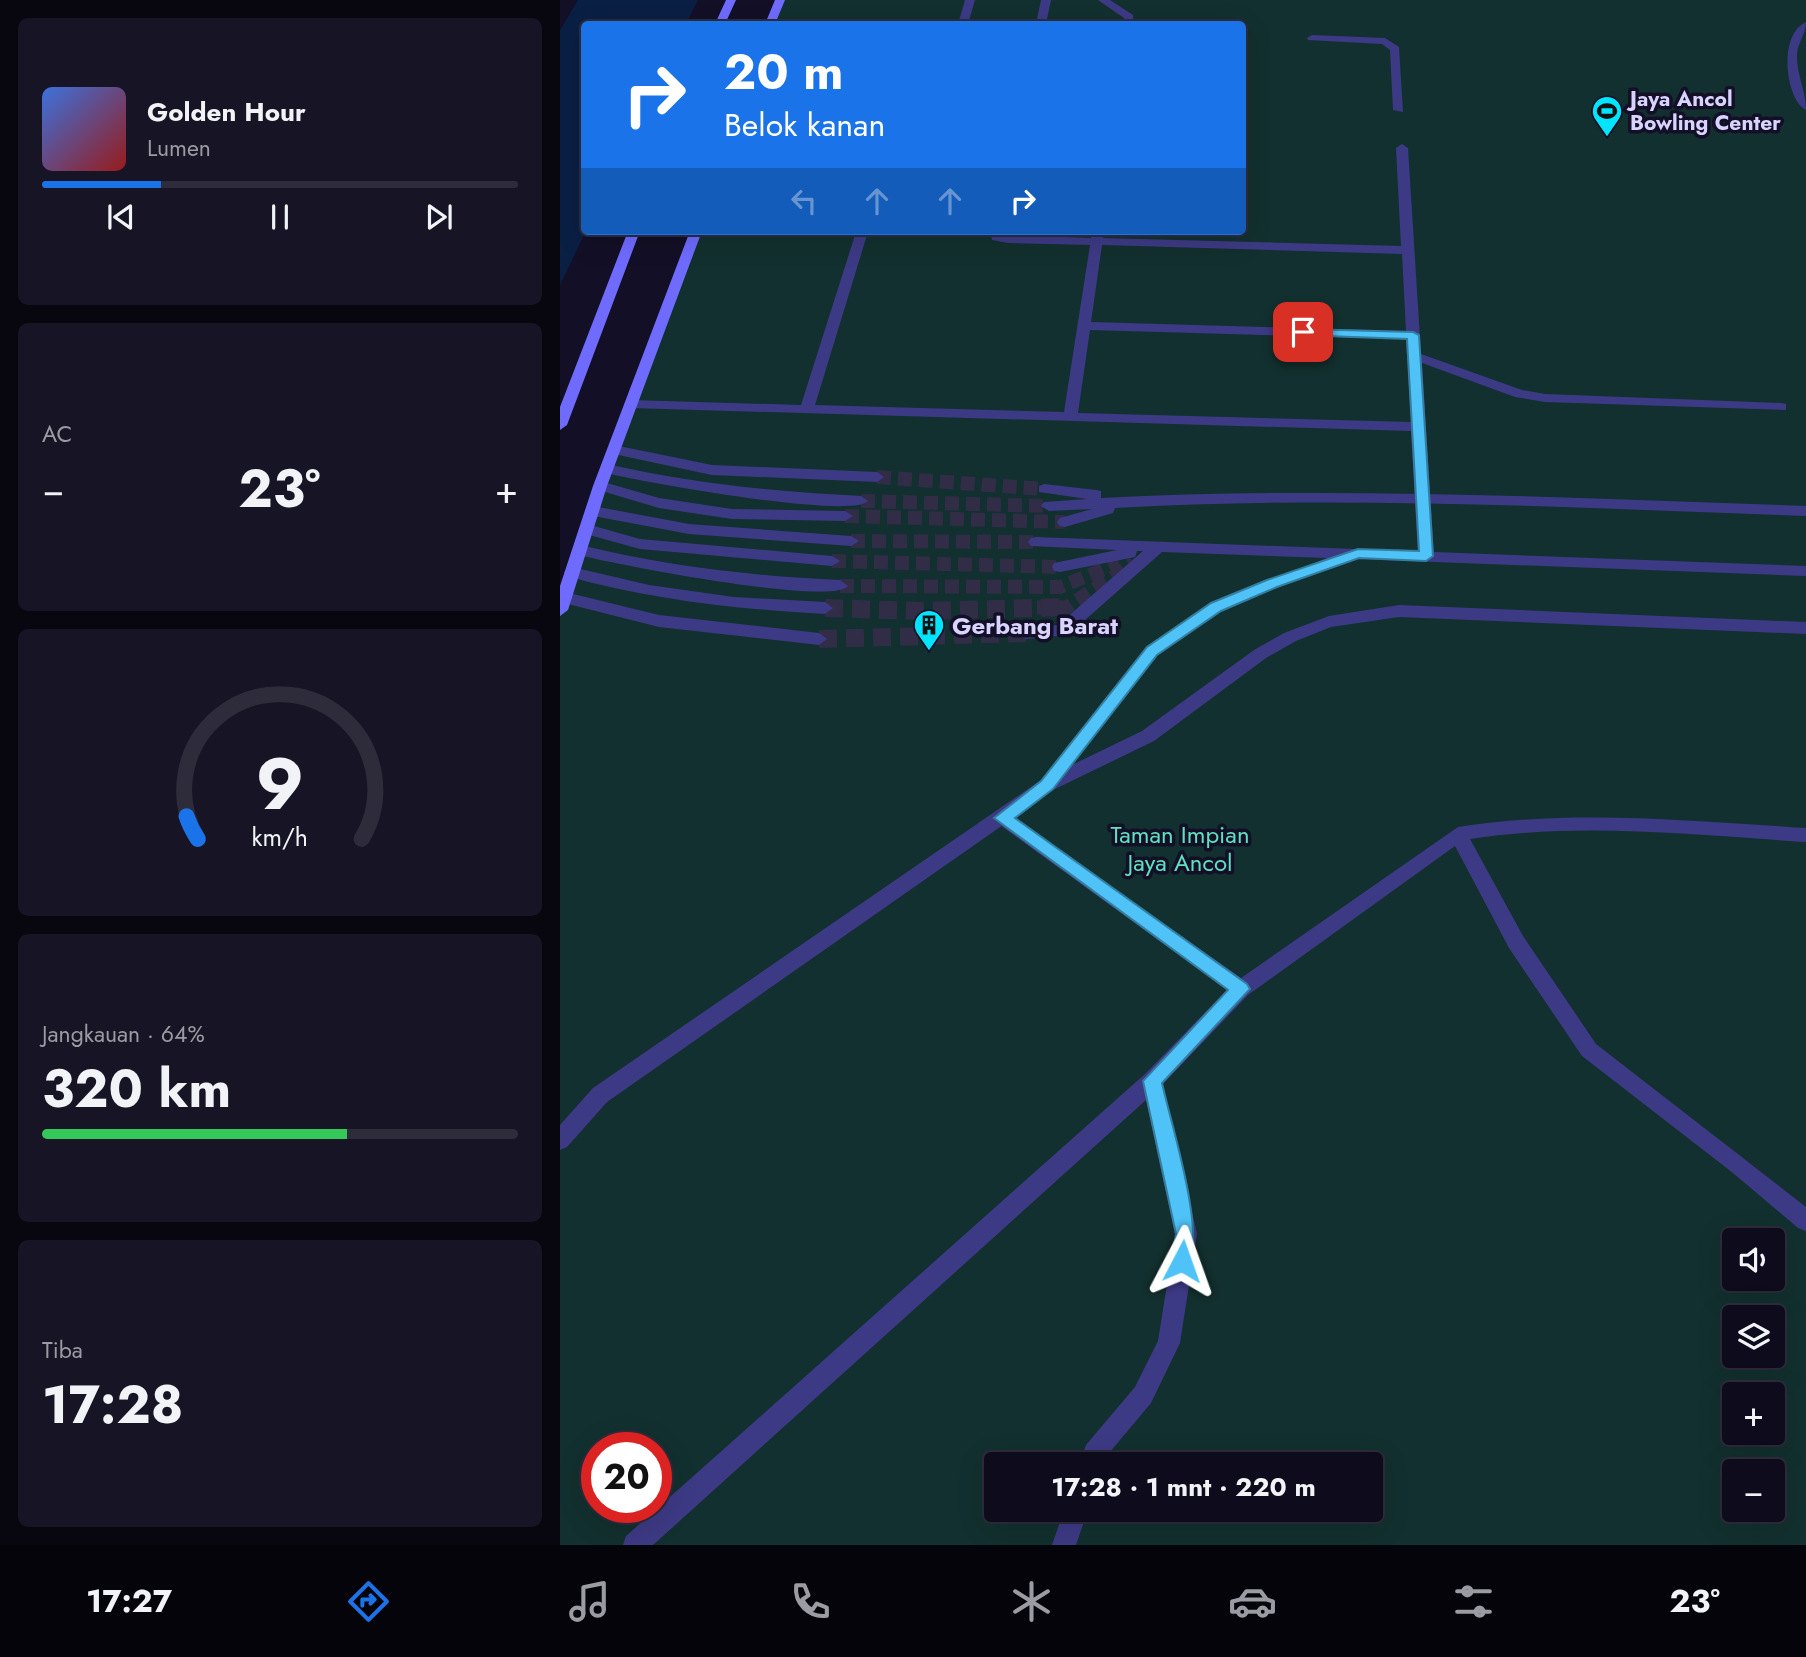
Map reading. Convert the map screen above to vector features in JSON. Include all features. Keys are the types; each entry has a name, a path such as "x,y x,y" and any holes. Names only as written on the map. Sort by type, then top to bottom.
{"main road":[{"path":"721,21 731,0"},
{"path":"771,21 780,0"},
{"path":"560,425 632,235"},
{"path":"563,604 600,486 694,235"}],"street":[{"path":"964,21 970,0"},
{"path":"1042,21 1046,0"},
{"path":"1103,0 1129,17 1129,21"},
{"path":"1806,25 1798,33 1790,53 1791,68 1806,107"},
{"path":"1312,38 1385,41 1395,49 1399,110"},
{"path":"1402,148 1426,556"},
{"path":"806,410 862,235"},
{"path":"996,235 1008,239 1097,236 1408,250"},
{"path":"1070,418 1097,236"},
{"path":"1084,326 1413,335"},
{"path":"1414,356 1520,394 1545,398 1780,407"},
{"path":"631,404 1419,427"},
{"path":"614,450 712,470 877,477"},
{"path":"607,469 663,482 730,492 861,501"},
{"path":"600,486 659,503 732,514 845,516"},
{"path":"1044,489 1134,500"},
{"path":"1049,506 1134,500 1423,499 1806,511"},
{"path":"1065,522 1134,500"},
{"path":"593,511 639,523 703,533 851,541"},
{"path":"587,529 640,544 832,561"},
{"path":"1036,542 1806,570"},
{"path":"1060,567 1157,548"},
{"path":"1026,633 1062,631 1157,548"},
{"path":"580,550 645,568 701,576 841,586"},
{"path":"1047,785 1152,651 1216,607 1272,583 1358,553"},
{"path":"572,572 649,591 697,598 825,608"},
{"path":"563,604 664,622 819,639"},
{"path":"560,1140 600,1095 1047,785 1148,736 1260,654 1290,637 1329,622 1399,611 1806,628"},
{"path":"1003,818 1241,989"},
{"path":"635,1545 1152,1081 1241,989 1458,834 1501,825 1552,823 1806,835"},
{"path":"1458,834 1516,942 1589,1050 1740,1166 1806,1221"},
{"path":"1095,1452 1143,1395 1169,1343 1186,1234 1152,1081"},
{"path":"1064,1545 1072,1522"}],"green space":[{"name":"Taman Impian Jaya Ancol","path":"780,0 1806,0 1806,1545 560,1545 560,610 695,235 1246,235 1246,21 771,21"}],"water":[{"path":"578,0 698,0 688,21 581,21 581,235 584,235 560,285 560,30"}],"tunnel":[{"path":"877,477 1044,489"},
{"path":"861,501 1049,506"},
{"path":"845,516 1065,522"},
{"path":"851,541 1036,542"},
{"path":"832,561 1060,567"},
{"path":"840,586 1060,587 1119,563"},
{"path":"1016,608 1067,607 1134,563"},
{"path":"838,608 825,608 920,611 1068,607"},
{"path":"819,639 1026,633"}],"place":[{"name":"Jaya Ancol Bowling Center","path":"1607,138"},
{"name":"Gerbang Barat","path":"929,652"}],"route":[{"path":"1182,1261 1186,1234 1152,1081 1241,989 1003,818 1047,785 1152,651 1216,607 1272,583 1358,553 1426,556 1413,335 1303,332"}]}
